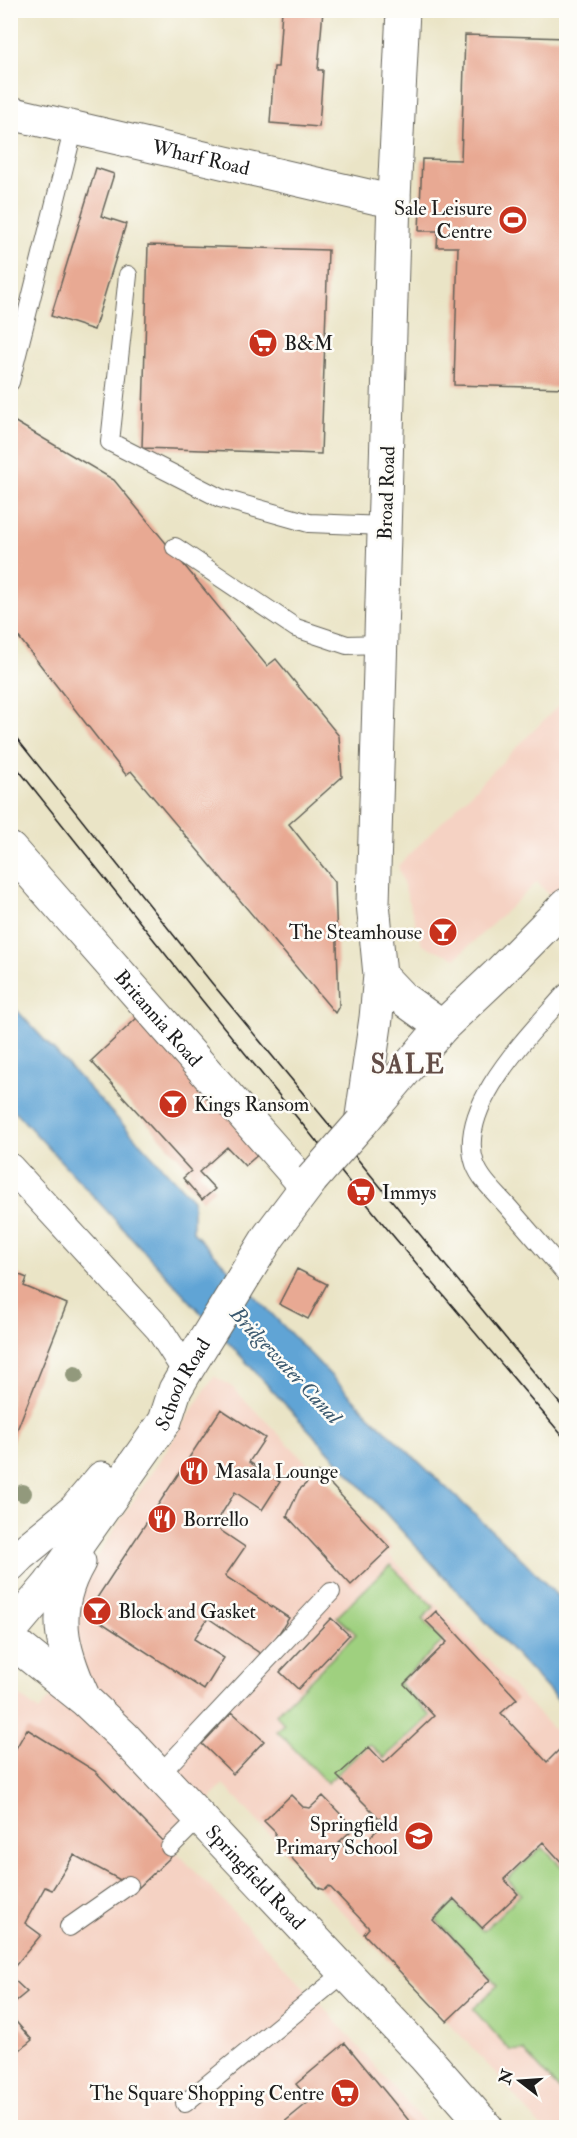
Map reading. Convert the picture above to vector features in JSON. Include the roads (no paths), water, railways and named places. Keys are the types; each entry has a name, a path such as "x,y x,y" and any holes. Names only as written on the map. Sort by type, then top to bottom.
{"main road":[{"name":"Broad Road","path":"361,1123 380,975 373,903 394,198 403,10"},
{"name":"Wharf Road","path":"10,113 377,198 394,198"},
{"name":"Britannia Road","path":"10,849 309,1182"},
{"name":"School Road","path":"10,1631 49,1585 165,1421 181,1381 269,1236 309,1182 442,1027 499,973 562,920"},
{"path":"380,975 402,998 442,1027"},
{"path":"10,1565 75,1510 181,1381"},
{"path":"85,1700 73,1674 65,1648 63,1598 81,1560 152,1457 165,1421"},
{"name":"Springfield Road","path":"10,1640 85,1700 160,1774 424,2056 487,2127"}],"street":[{"path":"10,1167 159,1329 181,1381"}],"lane":[{"path":"10,381 74,127"},
{"path":"128,275 110,442 220,498 309,522 384,526"},
{"path":"175,547 296,628 347,645 381,644"},
{"path":"567,993 506,1064 484,1097 474,1122 473,1143 476,1165 489,1185 567,1274"},
{"path":"160,1774 332,1592"},
{"path":"170,1847 200,1817"},
{"path":"69,1927 129,1885"},
{"path":"185,2103 344,1973"}],"water":[{"name":"Bridgewater Canal","path":"11,1004 193,1200 193,1232 368,1414 524,1561 566,1605 566,1709 11,1107"}],"tram line":[{"path":"10,730 211,982 566,1411"},
{"path":"10,759 389,1231 566,1440"}],"place":[{"name":"Sale Leisure Centre","path":"513,220"},
{"name":"B&M","path":"263,343"},
{"name":"The Steamhouse","path":"443,932"},
{"name":"Kings Ransom","path":"173,1104"},
{"name":"Immys","path":"361,1192"},
{"name":"Masala Lounge","path":"194,1471"},
{"name":"Borrello","path":"162,1519"},
{"name":"Block and Gasket","path":"97,1611"},
{"name":"Springfield Primary School","path":"419,1836"},
{"name":"The Square Shopping Centre","path":"345,2093"}],"district":[{"name":"SALE","path":"408,1064"}]}
